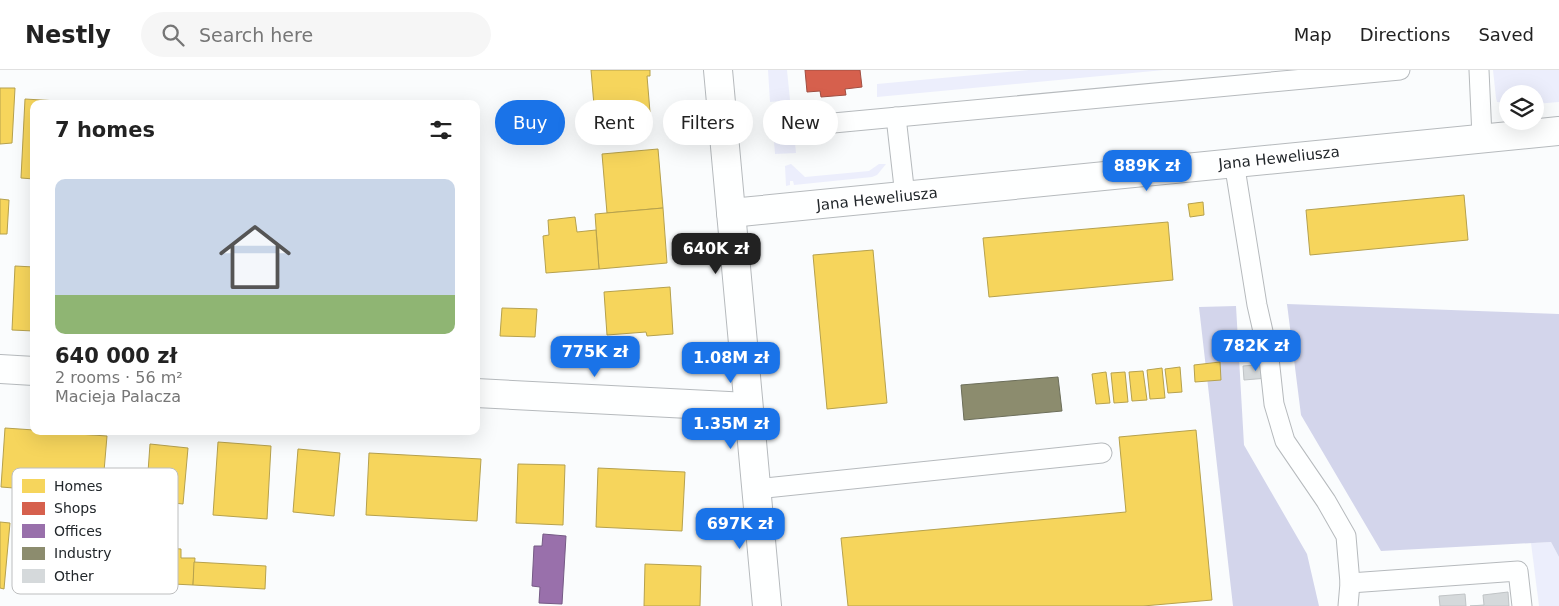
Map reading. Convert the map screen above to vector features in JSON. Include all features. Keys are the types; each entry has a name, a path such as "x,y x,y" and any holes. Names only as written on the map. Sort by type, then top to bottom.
{"street":[{"path":"718,70 767,606"},
{"name":"Jana Heweliusza","path":"732,213 1482,137 1559,131"},
{"path":"0,369 30,371"},
{"path":"480,393 748,407"}],"lane":[{"path":"838,123 1400,70"},
{"path":"1479,70 1482,137"},
{"path":"896,117 905,196"},
{"path":"1234,162 1257,305 1269,358 1274,404 1285,441 1326,501 1346,536 1350,583 1348,606"},
{"path":"756,489 1102,453"},
{"path":"1350,583 1518,571 1522,606"}],"shaded area":[{"path":"768,70 787,70 790,100 770,100"},
{"path":"1029,70 1164,70 877,97 877,84"},
{"path":"1493,70 1559,70 1559,102 1544,103 1544,85 1499,85 1499,102 1497,102"},
{"path":"774,145 795,145 796,153 775,154"},
{"path":"791,164 805,177 869,171 879,164 886,164 877,175 872,177 794,185 793,181 790,181 790,185 786,186 785,166"},
{"path":"1287,304 1559,314 1559,557 1551,542 1381,551 1301,415"},
{"path":"1236,306 1244,445 1307,554 1319,606 1233,606 1199,307"},
{"path":"1551,542 1559,557 1559,606 1539,606 1531,543"}],"building: Homes":[{"path":"591,70 650,70 650,76 647,76 649,100 594,100"},
{"path":"0,88 15,88 12,143 0,144"},
{"path":"25,99 42,100 30,100 30,179 21,178"},
{"path":"658,149 663,208 607,213 602,154"},
{"path":"1464,195 1468,240 1310,255 1306,210"},
{"path":"0,199 9,200 7,234 0,234"},
{"path":"1203,202 1204,215 1190,217 1188,204"},
{"path":"663,208 667,263 599,269 595,214"},
{"path":"575,217 577,232 596,230 599,269 546,273 543,236 549,235 548,220"},
{"path":"1168,222 1173,280 989,297 983,238"},
{"path":"873,250 887,403 827,409 813,255"},
{"path":"15,266 30,267 30,331 12,330"},
{"path":"670,287 673,334 647,336 646,332 607,335 604,292"},
{"path":"502,308 537,309 535,337 500,336"},
{"path":"1220,362 1221,380 1195,382 1194,365"},
{"path":"1180,367 1182,392 1168,393 1165,369"},
{"path":"1162,368 1165,398 1150,399 1147,370"},
{"path":"1143,371 1147,400 1132,401 1129,372"},
{"path":"1106,372 1110,403 1096,404 1092,374"},
{"path":"1125,372 1128,402 1114,403 1111,373"},
{"path":"5,428 30,430 30,435 107,436 104,468 12,468 12,488 1,487"},
{"path":"1196,430 1212,600 1143,606 848,606 841,538 1126,512 1119,437"},
{"path":"218,442 271,446 267,519 213,515"},
{"path":"150,444 188,448 183,504 178,503 178,468 148,468"},
{"path":"298,449 340,453 334,516 293,512"},
{"path":"369,453 481,459 477,521 366,515"},
{"path":"518,464 565,465 563,525 516,523"},
{"path":"598,468 685,472 682,531 596,527"},
{"path":"0,522 10,523 4,589 0,588"},
{"path":"178,549 181,549 181,558 195,558 193,585 178,584"},
{"path":"194,562 266,566 265,589 193,585"},
{"path":"645,564 701,566 700,606 644,606"}],"building: Shops":[{"path":"805,70 860,70 862,87 845,89 846,95 821,97 820,91 807,92"}],"building: Offices":[{"path":"543,534 566,536 562,604 539,603 540,587 532,586 534,546 542,546"}],"building: Industry":[{"path":"1058,377 1062,411 964,420 961,385"}],"building: Other":[{"path":"1267,364 1268,378 1244,380 1243,366"},
{"path":"1508,592 1509,606 1470,606 1484,605 1483,595"},
{"path":"1465,594 1466,606 1440,606 1439,596"}]}
